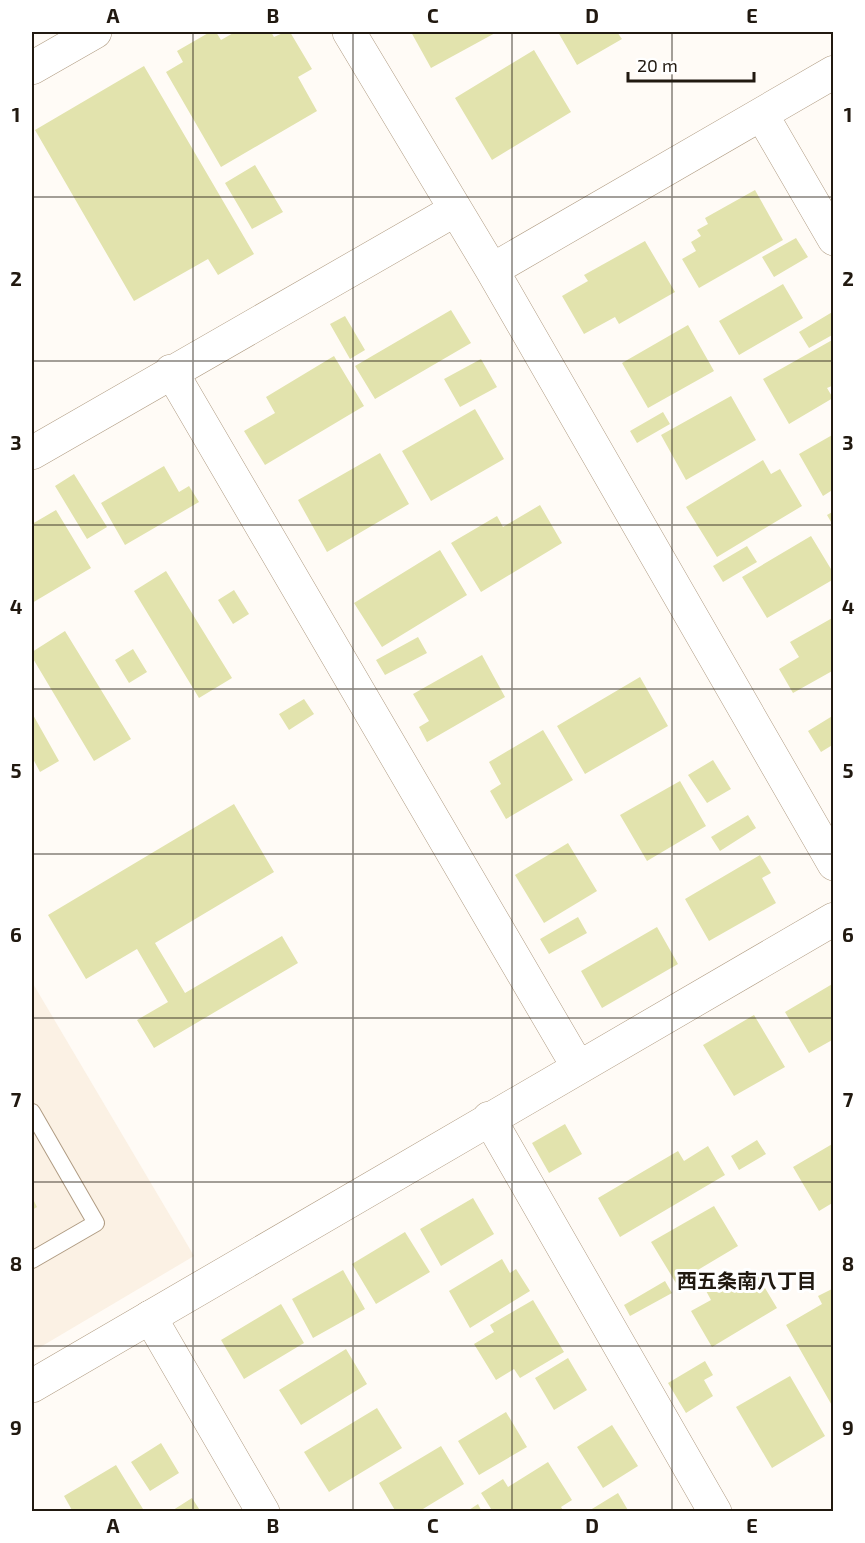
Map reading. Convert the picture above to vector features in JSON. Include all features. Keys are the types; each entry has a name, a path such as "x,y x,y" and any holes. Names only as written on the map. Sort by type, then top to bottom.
{"street":[{"path":"32,68 95,32"},
{"path":"349,32 492,270 834,864"},
{"path":"492,270 834,72"},
{"path":"762,115 834,239"},
{"path":"32,453 171,371 455,210"},
{"path":"171,371 578,1067"},
{"path":"32,1386 834,919"},
{"path":"489,1118 715,1512"},
{"path":"150,1317 263,1512"}],"lane":[{"path":"32,1112 96,1223 32,1260"}],"shaded area":[{"path":"32,982 194,1256 32,1352"}],"building":[{"path":"210,32 216,32 221,40 235,32 271,32 274,37 290,32 312,69 298,77 317,111 221,167 166,72 183,62 177,51"},
{"path":"411,32 497,32 431,68"},
{"path":"558,32 617,32 622,39 577,65"},
{"path":"534,50 571,112 492,160 455,98"},
{"path":"144,66 254,254 218,275 208,259 134,301 35,130"},
{"path":"255,165 283,212 252,229 225,183"},
{"path":"755,190 783,240 699,288 682,259 696,251 691,242 701,236 697,230 708,224 705,218"},
{"path":"796,238 808,257 774,277 762,257"},
{"path":"645,241 675,292 619,324 615,317 584,334 562,296 588,281 584,275"},
{"path":"783,284 803,318 739,355 719,321"},
{"path":"451,310 471,343 375,399 355,366"},
{"path":"834,311 834,334 809,348 799,332"},
{"path":"345,316 365,350 350,359 330,324"},
{"path":"688,325 714,371 648,408 622,363"},
{"path":"834,339 834,385 827,388 833,398 789,424 763,379"},
{"path":"334,356 364,406 265,465 244,431 275,413 266,397"},
{"path":"481,359 497,387 460,407 444,379"},
{"path":"731,396 756,440 686,480 661,435"},
{"path":"475,409 504,459 431,501 402,451"},
{"path":"663,412 670,424 637,443 630,431"},
{"path":"834,434 834,489 823,496 799,454"},
{"path":"380,453 409,504 327,552 298,500"},
{"path":"763,460 771,474 780,469 802,506 717,557 686,507"},
{"path":"164,466 179,492 189,486 199,502 125,545 101,503"},
{"path":"74,474 107,527 87,539 55,486"},
{"path":"540,505 562,543 481,592 451,543 497,516 503,527"},
{"path":"56,510 91,568 32,603 32,524"},
{"path":"834,511 834,527 827,515"},
{"path":"811,536 834,574 834,579 767,618 742,577"},
{"path":"747,546 757,562 723,582 713,566"},
{"path":"440,550 467,595 382,647 354,603"},
{"path":"166,571 232,678 199,698 134,591"},
{"path":"234,590 249,614 233,624 218,600"},
{"path":"834,617 834,670 793,693 779,669 799,657 790,642"},
{"path":"65,631 131,739 94,761 32,657 32,652"},
{"path":"418,637 427,653 385,675 376,660"},
{"path":"133,649 147,672 129,683 115,660"},
{"path":"482,655 505,697 427,742 419,727 429,721 413,694"},
{"path":"640,677 668,726 585,774 557,726"},
{"path":"304,699 314,714 289,730 279,714"},
{"path":"32,713 59,761 40,772 32,757"},
{"path":"834,715 834,744 821,752 808,731"},
{"path":"543,730 573,780 506,819 490,791 501,784 489,762"},
{"path":"713,760 731,789 707,803 688,775"},
{"path":"680,781 706,826 647,861 620,815"},
{"path":"234,804 274,872 155,943 185,993 282,936 298,963 154,1048 137,1020 168,1002 137,949 86,979 48,915"},
{"path":"748,815 756,828 720,851 711,837"},
{"path":"568,843 597,891 544,923 515,875"},
{"path":"760,855 771,873 762,878 776,903 709,941 685,899"},
{"path":"578,917 587,933 549,954 540,939"},
{"path":"657,927 678,964 602,1008 581,971"},
{"path":"834,983 834,1039 809,1053 785,1012"},
{"path":"754,1015 785,1067 734,1096 703,1045"},
{"path":"565,1124 582,1154 549,1173 532,1143"},
{"path":"757,1140 766,1154 739,1170 731,1156"},
{"path":"834,1143 834,1202 819,1211 793,1167"},
{"path":"708,1146 725,1175 620,1237 598,1198 678,1151 684,1161"},
{"path":"32,1197 37,1207 32,1210"},
{"path":"473,1198 494,1234 441,1266 420,1229"},
{"path":"714,1206 738,1246 676,1283 651,1242"},
{"path":"405,1232 430,1272 376,1304 352,1264"},
{"path":"502,1259 510,1273 516,1269 530,1291 470,1328 449,1291"},
{"path":"343,1270 365,1309 313,1338 292,1299"},
{"path":"756,1273 777,1308 712,1347 691,1311 711,1300 705,1289 729,1274 736,1285"},
{"path":"665,1281 672,1293 630,1316 624,1305"},
{"path":"834,1288 834,1409 786,1325 822,1304 818,1296"},
{"path":"533,1300 564,1352 520,1378 514,1369 496,1380 474,1344 494,1332 490,1325"},
{"path":"281,1304 304,1343 244,1379 221,1340"},
{"path":"346,1349 367,1384 301,1425 279,1390"},
{"path":"568,1358 587,1390 554,1410 535,1378"},
{"path":"705,1361 713,1375 704,1380 713,1396 686,1413 668,1383"},
{"path":"790,1376 825,1436 772,1468 736,1407"},
{"path":"377,1408 402,1448 329,1492 304,1452"},
{"path":"506,1412 527,1447 479,1475 458,1441"},
{"path":"612,1425 638,1466 603,1488 577,1447"},
{"path":"161,1443 179,1473 150,1491 131,1462"},
{"path":"441,1446 464,1484 418,1512 396,1512 379,1483"},
{"path":"548,1462 572,1500 561,1507 564,1512 493,1512 481,1493 503,1479 508,1487"},
{"path":"116,1465 143,1509 138,1512 73,1512 64,1496"},
{"path":"618,1493 629,1512 587,1512"},
{"path":"192,1498 201,1512 170,1512"},
{"path":"478,1504 482,1512 466,1512"}],"district":[{"name":"西五条南八丁目","path":"747,1281"}]}
